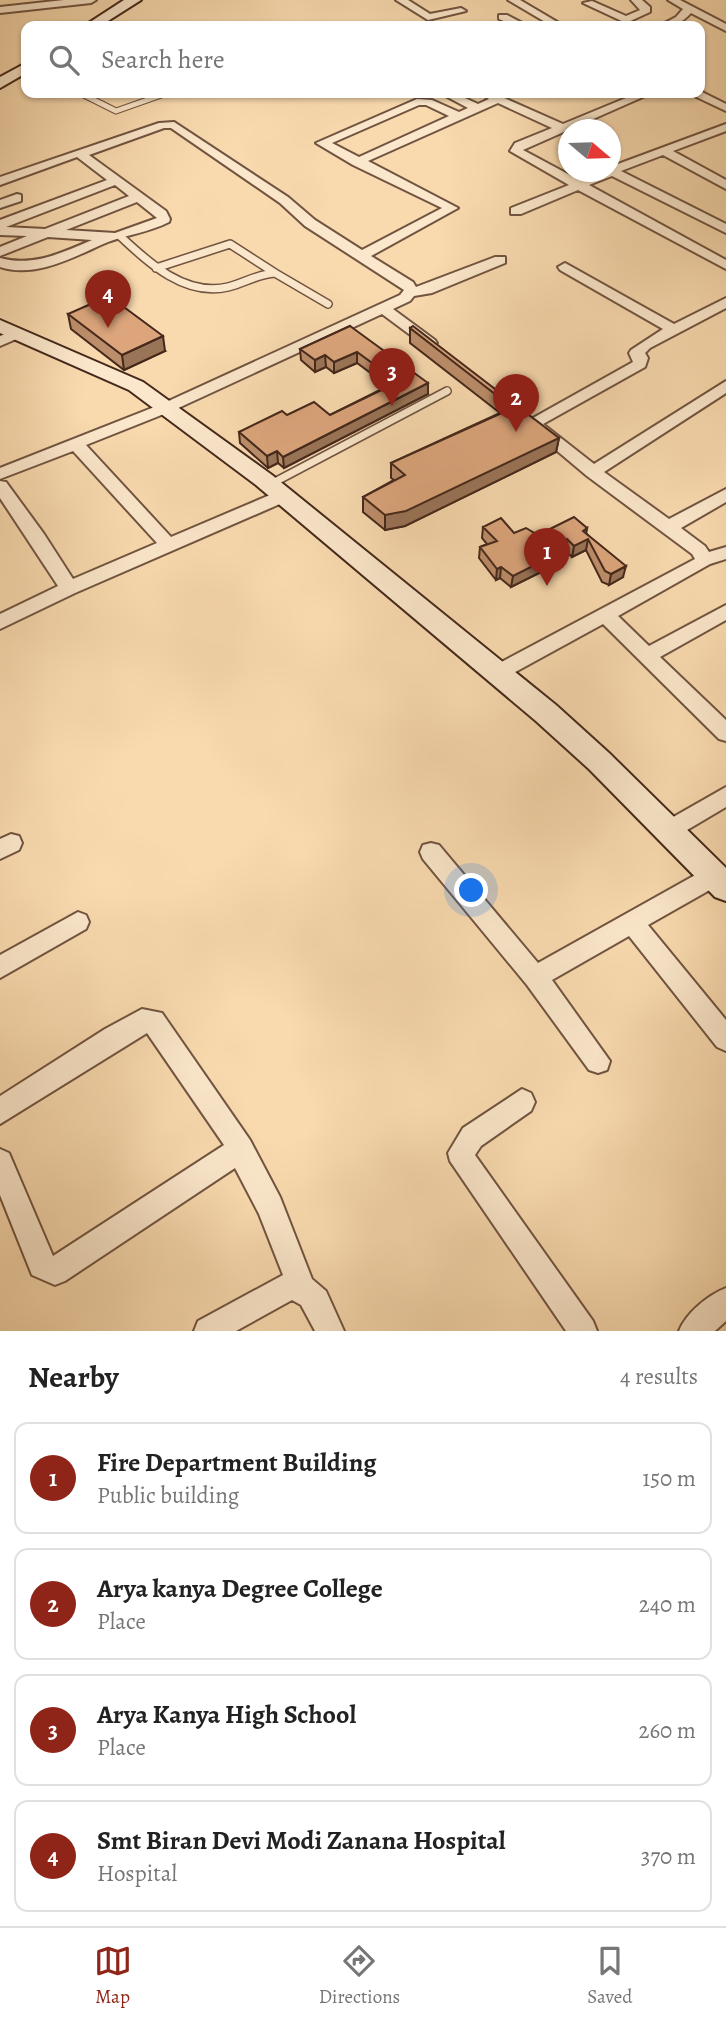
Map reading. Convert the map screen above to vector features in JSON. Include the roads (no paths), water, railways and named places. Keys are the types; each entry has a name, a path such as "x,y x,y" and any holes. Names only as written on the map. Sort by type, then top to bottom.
{"main road":[{"path":"99,21 134,0"},
{"path":"114,21 147,0"},
{"path":"0,83 21,70"},
{"path":"0,93 21,79"},
{"path":"5,334 116,376 168,407 276,490 499,672 599,761 720,882"}],"street":[{"path":"0,10 91,0"},
{"path":"401,0 428,17 461,11"},
{"path":"513,0 548,21"},
{"path":"588,3 624,20 645,12 645,7 636,0"},
{"path":"673,0 723,27"},
{"path":"675,21 688,9"},
{"path":"503,17 512,21"},
{"path":"705,31 723,27"},
{"path":"456,98 478,108"},
{"path":"624,98 628,100"},
{"path":"580,119 633,98"},
{"path":"705,98 726,108"},
{"path":"357,162 498,99 558,126"},
{"path":"361,256 452,208 322,143 417,102 428,102 458,116"},
{"path":"0,181 163,125 179,127 284,200 310,223 408,285 410,292"},
{"path":"621,167 726,127"},
{"path":"558,128 515,148 558,173"},
{"path":"664,150 726,185"},
{"path":"0,262 10,268 28,267 164,219 80,156 83,151"},
{"path":"621,180 726,265"},
{"path":"0,225 115,181"},
{"path":"574,182 658,211 726,229"},
{"path":"516,211 583,182"},
{"path":"0,252 138,197"},
{"path":"0,204 17,198"},
{"path":"0,231 116,237"},
{"path":"0,474 168,407 405,298 410,292 427,290 500,260"},
{"path":"565,267 675,330"},
{"path":"532,423 640,364 638,351 724,305"},
{"path":"383,308 441,352"},
{"path":"593,472 726,386"},
{"path":"516,410 593,472 699,550 704,554 704,560"},
{"path":"76,443 168,545"},
{"path":"0,486 38,538 69,588"},
{"path":"0,622 69,588 168,545 276,490"},
{"path":"669,527 726,495"},
{"path":"499,672 704,560 726,552"},
{"path":"646,656 726,612"},
{"path":"605,615 726,733"},
{"path":"669,830 726,796"},
{"path":"431,852 535,977 598,1061"},
{"path":"535,977 632,922 720,882"},
{"path":"0,967 78,922"},
{"path":"632,922 726,1039"},
{"path":"0,1111 114,1037 147,1020 159,1026 240,1149 270,1207 301,1286"},
{"path":"522,1102 464,1145 461,1153 463,1161 583,1331"},
{"path":"0,1162 42,1265 55,1271 240,1149"},
{"path":"208,1331 290,1286 308,1289 330,1331"},
{"path":"693,1331 726,1302"}],"lane":[{"path":"92,98 116,111 153,98"},
{"path":"116,237 156,268 179,281 218,288 275,273"},
{"path":"156,268 230,244 328,304"},
{"path":"276,490 447,391"}],"place":[{"name":"Smt Biran Devi Modi Zanana Hospital","path":"108,328"},
{"name":"Arya Kanya High School","path":"392,406"},
{"name":"Arya kanya Degree College","path":"516,432"},
{"name":"Fire Department Building","path":"547,586"}]}
